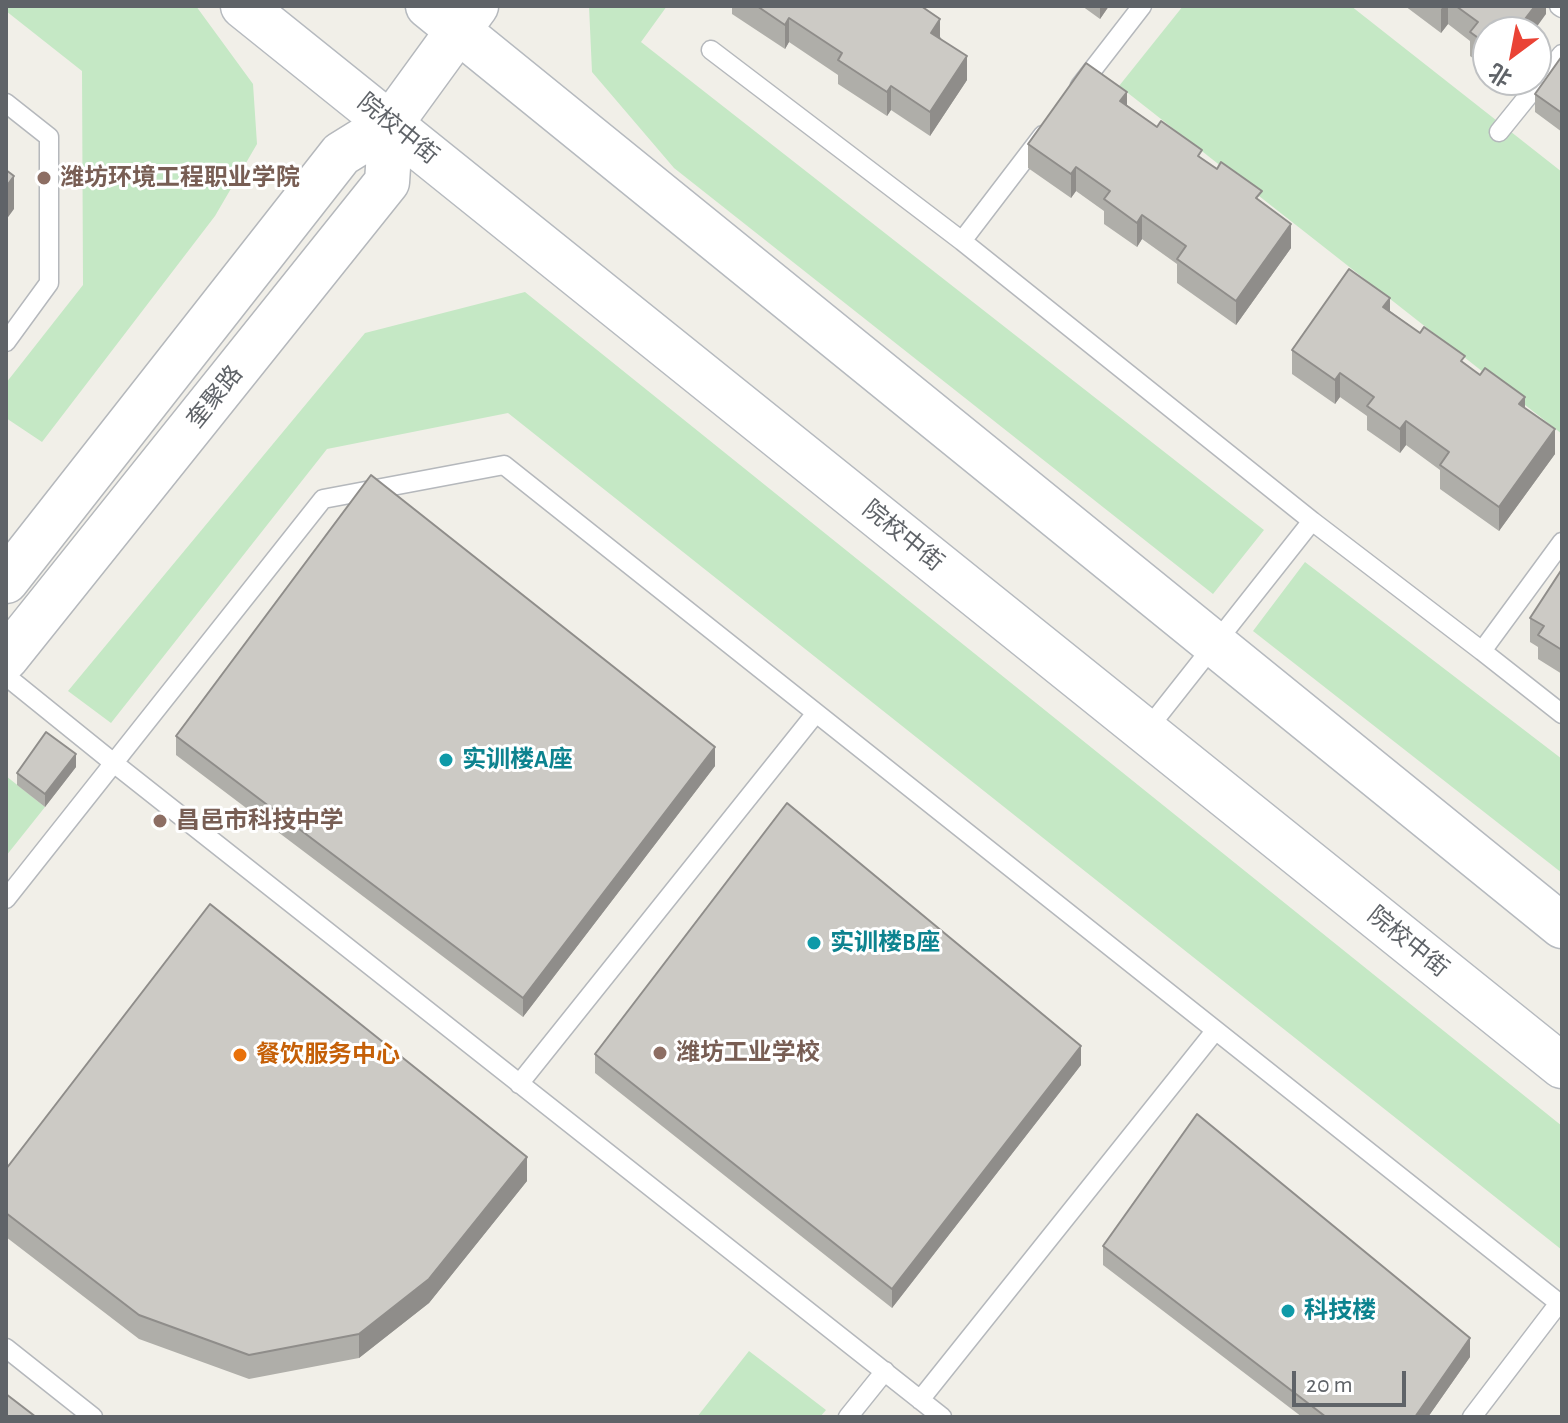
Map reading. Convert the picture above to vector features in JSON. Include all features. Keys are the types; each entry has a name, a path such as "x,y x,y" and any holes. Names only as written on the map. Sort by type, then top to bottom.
{"main road":[{"name":"院校中街","path":"243,6 1562,1066"},
{"name":"奎聚路","path":"6,658 387,182 391,123 453,14"},
{"path":"453,14 1214,644 1562,926"},
{"name":"奎聚路","path":"6,581 341,154 391,123"}],"lane":[{"path":"962,241 1142,6"},
{"path":"711,50 962,241 1312,521 1562,714"},
{"path":"1499,132 1562,54"},
{"path":"6,103 49,137 49,283 6,342"},
{"path":"6,899 323,499 504,465 1559,1303 1472,1417"},
{"path":"1146,731 1312,521"},
{"path":"1482,651 1562,542"},
{"path":"6,676 942,1417"},
{"path":"519,1084 816,713"},
{"path":"920,1400 1215,1031"},
{"path":"6,1348 93,1417"},
{"path":"848,1417 885,1371"}],"green space":[{"path":"6,6 196,6 253,84 257,144 215,216 42,442 6,418 6,383 83,285 82,71 6,11"},
{"path":"589,6 667,6 641,42 1264,530 1213,594 674,168 592,72"},
{"path":"1183,6 1351,6 1562,172 1562,434 1119,86"},
{"path":"525,292 1562,1126 1562,1250 508,413 327,449 111,723 68,691 365,333"},
{"path":"1305,562 1562,759 1562,873 1253,631"},
{"path":"6,776 45,807 6,856"},
{"path":"749,1351 826,1410 820,1417 697,1417"}],"building":[{"path":"757,6 921,6 940,19 931,33 967,56 930,112 891,86 887,92 838,60 842,53 789,18 785,25"},
{"path":"1456,6 1535,6 1527,16 1472,18"},
{"path":"1562,56 1562,113 1538,96 1552,96 1552,70"},
{"path":"1086,63 1127,92 1120,101 1157,127 1161,121 1202,150 1198,156 1217,169 1221,162 1262,191 1256,198 1291,224 1236,301 1177,259 1186,246 1142,215 1137,223 1104,199 1110,191 1076,167 1071,174 1028,144"},
{"path":"6,170 14,176 6,187"},
{"path":"1349,269 1390,298 1383,307 1420,333 1424,327 1465,356 1461,361 1480,375 1485,368 1525,397 1519,404 1555,429 1499,507 1440,465 1449,452 1406,421 1400,429 1367,406 1374,397 1340,373 1335,380 1292,350"},
{"name":"实训楼A座","path":"371,475 715,747 523,998 176,736"},
{"path":"1562,569 1562,650 1538,635 1544,626 1530,618"},
{"path":"46,732 76,754 45,794 17,773"},
{"name":"实训楼B座","path":"787,803 1081,1046 892,1289 595,1054"},
{"name":"餐饮服务中心","path":"210,904 527,1157 429,1279 359,1334 249,1355 139,1315 6,1213 6,1169"},
{"name":"科技楼","path":"1197,1114 1470,1338 1415,1417 1326,1417 1103,1246"},
{"path":"6,1394 36,1417 6,1417"}],"place":[{"name":"潍坊环境工程职业学院","path":"44,178"},
{"name":"实训楼A座","path":"446,760"},
{"name":"昌邑市科技中学","path":"160,821"},
{"name":"实训楼B座","path":"814,943"},
{"name":"潍坊工业学校","path":"660,1053"},
{"name":"餐饮服务中心","path":"240,1055"},
{"name":"科技楼","path":"1288,1311"}]}
